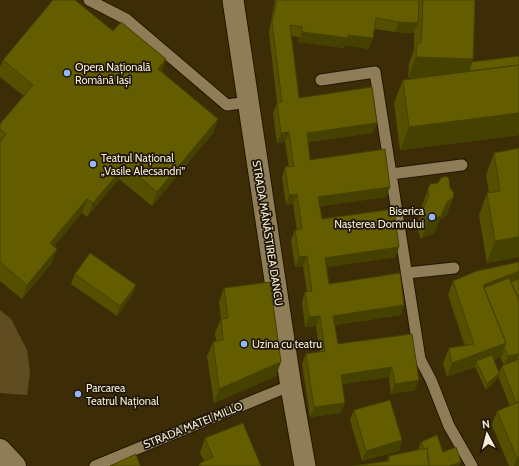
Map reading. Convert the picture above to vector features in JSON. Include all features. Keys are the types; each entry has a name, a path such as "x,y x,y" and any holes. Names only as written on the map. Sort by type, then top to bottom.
{"street":[{"name":"STRADA MĂNĂSTIREA DANCU","path":"233,0 291,387 305,466"},
{"path":"0,450 15,466"}],"lane":[{"path":"89,0 126,19 227,105 248,102"},
{"path":"321,80 376,72 420,359 431,380 449,426 472,466"},
{"path":"391,174 462,165"},
{"path":"407,273 454,268"},
{"name":"STRADA MATEI MILLO","path":"96,466 282,389 291,387"}],"shaded area":[{"path":"0,310 11,319 27,350 30,373 27,395 0,393"}],"building":[{"name":"Teatrul Național „Vasile Alecsandri”","path":"53,0 75,0 113,31 121,22 166,59 158,69 218,119 157,192 125,165 93,203 87,199 50,243 57,249 27,285 0,262 0,142 6,134 0,129 0,124 33,85 3,60"},
{"path":"277,0 419,0 418,23 399,22 376,18 373,38 348,35 348,38 302,32 302,27 290,25 299,98 372,87 377,123 307,133 310,160 385,149 390,187 318,197 322,219 394,209 399,247 325,258 329,284 400,273 404,305 333,316 338,344 412,334 419,380 395,384 392,367 341,375 345,403 314,407 306,354 325,351 320,316 309,317 305,292 312,291 307,256 299,257 295,230 302,229 297,194 289,195 285,167 294,166 289,132 281,133 277,103 282,102 272,22"},
{"path":"423,0 475,0 473,59 416,57 417,43 421,43"},
{"path":"519,56 519,65 470,71 472,62"},
{"path":"519,65 519,113 409,127 403,80"},
{"path":"519,148 519,237 495,241 487,193 500,191 494,153"},
{"path":"446,176 449,179 450,188 454,193 453,198 447,202 441,216 428,221 423,209 429,195 428,189 430,184 438,183 441,178"},
{"path":"90,253 136,285 120,306 75,274"},
{"path":"519,262 519,271 483,285 506,343 452,363 449,348 474,344 453,281 477,271"},
{"path":"509,278 519,300 519,354 508,356 504,347 506,343 484,288"},
{"path":"519,279 519,299 511,282"},
{"name":"Uzina cu teatru","path":"270,282 281,362 219,389 213,342 223,340 221,319 228,318 224,288"},
{"path":"492,355 499,373 487,384 476,361"},
{"path":"519,359 519,402 516,403 502,366"},
{"path":"390,400 402,440 366,451 354,410"},
{"path":"519,402 519,457 517,458 497,411"},
{"path":"243,423 261,466 201,466 200,463 213,457 205,438"},
{"path":"437,435 443,452 456,447 461,462 449,466 429,466 427,448 424,449 421,442"},
{"path":"427,448 429,466 352,466 389,461 389,456"},
{"path":"136,454 140,466 110,466"}],"place":[{"name":"Opera Națională Română Iași","path":"67,73"},
{"name":"Teatrul Național „Vasile Alecsandri”","path":"93,164"},
{"name":"Biserica Nașterea Domnului","path":"432,217"},
{"name":"Uzina cu teatru","path":"244,344"},
{"name":"Parcarea Teatrul Național","path":"78,394"}]}
